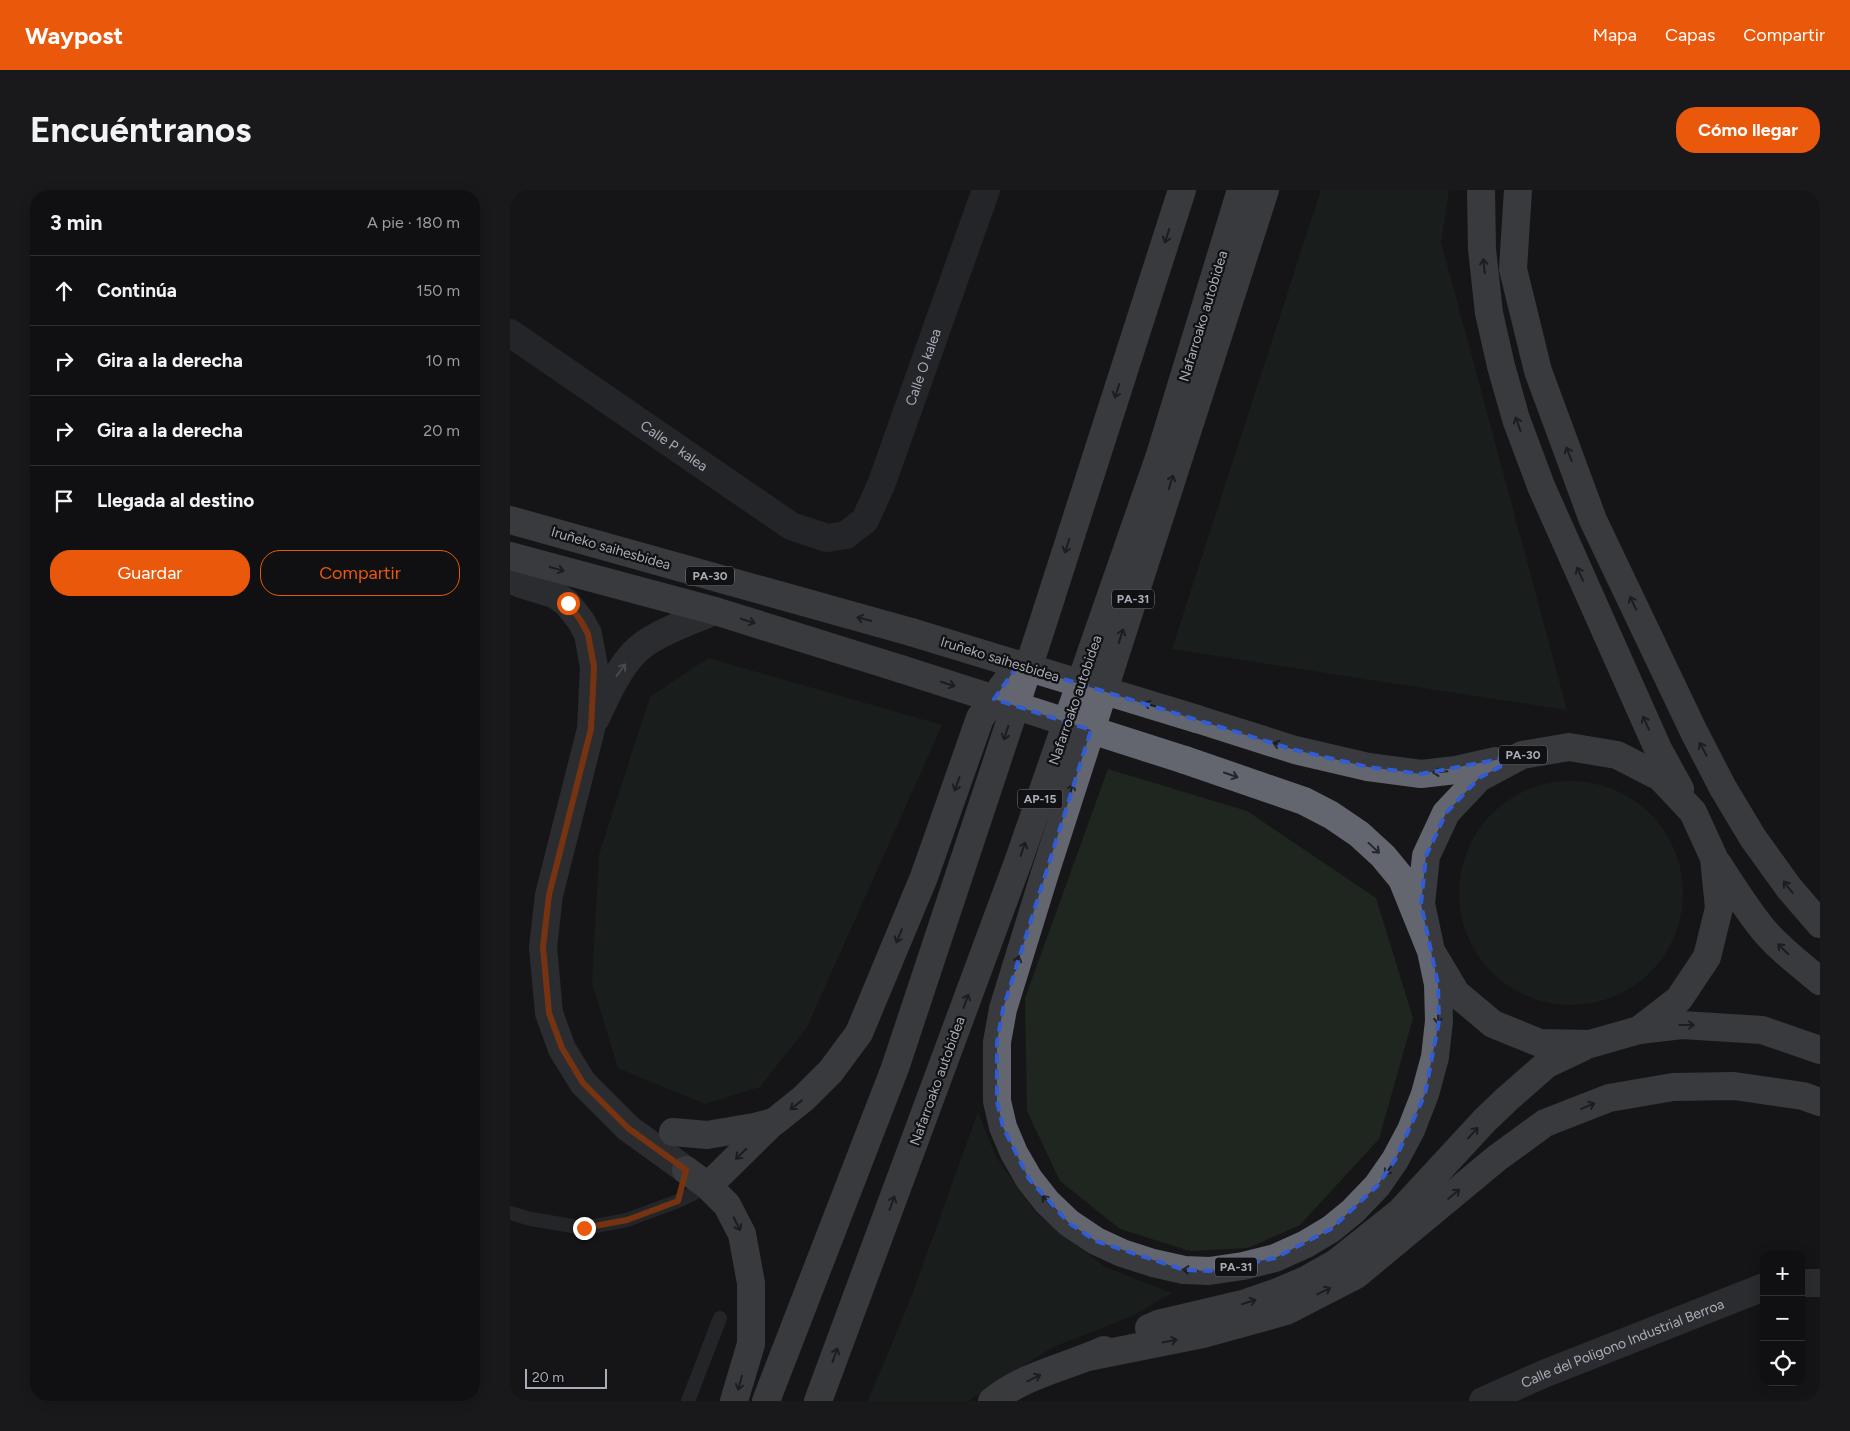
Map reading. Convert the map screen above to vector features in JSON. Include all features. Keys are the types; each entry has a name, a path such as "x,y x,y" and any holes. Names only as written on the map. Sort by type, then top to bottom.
{"highway":[{"path":"766,1401 895,1068 1039,635 1182,190"},
{"name":"Nafarroako autobidea","path":"818,1401 1015,871 1160,455 1241,190"},
{"name":"PA-31","path":"1265,190 1048,864 1003,1010 997,1042 996,1101 1003,1127 1014,1153 1029,1179 1069,1223 1096,1241 1122,1253 1153,1263 1184,1270 1209,1271 1243,1266 1275,1258 1306,1244 1353,1211 1377,1186 1395,1160 1411,1130 1425,1094 1435,1056 1439,1021 1438,984 1431,952"},
{"path":"1481,190 1482,249 1489,313 1516,419 1541,486 1658,749 1693,812"},
{"path":"1503,190 1513,269 1538,371 1598,529 1694,732 1724,788 1753,838 1788,888 1820,924"},
{"path":"1513,269 1518,190"},
{"name":"Iruñeko saihesbidea","path":"510,520 911,632 1295,750 1368,767 1421,774 1456,770 1522,755"},
{"name":"PA-30","path":"510,556 715,610 1185,760 1304,801 1331,815 1360,834 1383,856 1402,879 1431,952 1456,993 1493,1024 1540,1043 1590,1044 1639,1030 1682,1025 1762,1030 1820,1050"},
{"path":"708,1186 774,1122 804,1098 831,1071 859,1033 924,877 980,718 1039,635"},
{"name":"PA-30","path":"1431,952 1421,904 1426,856 1446,813 1479,778 1522,755 1569,747 1617,755 1660,777 1693,812 1714,858 1763,930 1788,955 1820,980"},
{"name":"PA-30","path":"1639,1030 1679,999 1707,957 1719,908 1714,858"},
{"path":"992,1401 1000,1394 1041,1374 1088,1357 1158,1324 1243,1304 1306,1280 1336,1263 1400,1212 1485,1120 1547,1064 1590,1044"},
{"path":"1088,1357 1203,1334 1286,1311 1356,1275 1497,1158 1546,1123 1609,1098 1673,1087 1734,1086 1803,1096 1820,1102"},
{"path":"672,1132 707,1135 774,1122"},
{"path":"686,1170 708,1186 728,1205 742,1234 751,1283 750,1344 734,1401"}],"street":[{"name":"Calle O kalea","path":"846,536 866,520 881,485 986,190"},
{"name":"Calle P kalea","path":"510,332 791,526 827,538 846,536"},
{"path":"510,579 554,594 568,603 581,621 588,634 594,667 591,729"},
{"path":"686,1170 628,1128 583,1083 562,1048 549,1013 543,947 549,895 591,729 615,678 638,648 667,631 715,610"},
{"path":"609,1108 672,1132 683,1156 686,1170"},
{"path":"1805,1283 1820,1282"},
{"name":"Calle del Poligono Industrial Berroa","path":"1483,1401 1546,1373 1760,1289"}],"lane":[{"path":"678,1201 686,1170"},
{"path":"510,1213 531,1219 584,1228 627,1220 678,1201 708,1186"},
{"path":"688,1401 720,1318"}],"highlighted area":[{"path":"1018,665 1295,750 1368,767 1421,774 1522,755 1479,778 1446,813 1426,856 1421,904 1438,984 1439,1021 1425,1094 1395,1160 1377,1186 1331,1229 1275,1258 1209,1271 1184,1270 1096,1241 1069,1223 1029,1179 1003,1127 997,1101 997,1042 1003,1009 1091,730 994,699"}],"shaded area":[{"path":"1321,190 1449,190 1441,242 1567,710 1172,649"},
{"path":"708,658 942,725 807,1027 760,1087 705,1104 618,1068 592,983 599,855 650,697"},
{"path":"1108,769 1247,811 1376,898 1413,1018 1379,1139 1300,1225 1248,1248 1190,1251 1120,1229 1060,1181 1027,1111 1025,998"},
{"path":"1571,781 1593,783 1624,794 1642,806 1658,822 1670,840 1678,860 1683,893 1681,915 1670,946 1658,964 1642,980 1624,992 1604,1000 1571,1005 1549,1003 1518,992 1500,980 1484,964 1472,946 1464,926 1459,893 1461,871 1472,840 1484,822 1500,806 1518,794 1538,786"},
{"path":"978,1112 996,1157 1037,1214 1105,1267 1172,1293 1132,1316 1053,1347 968,1401 868,1401 911,1298"}],"route":[{"path":"568,603 588,634 594,667 591,729 549,895 543,947 544,977 549,1013 562,1048 583,1083 628,1128 686,1170 678,1201 627,1220 584,1228"}]}
